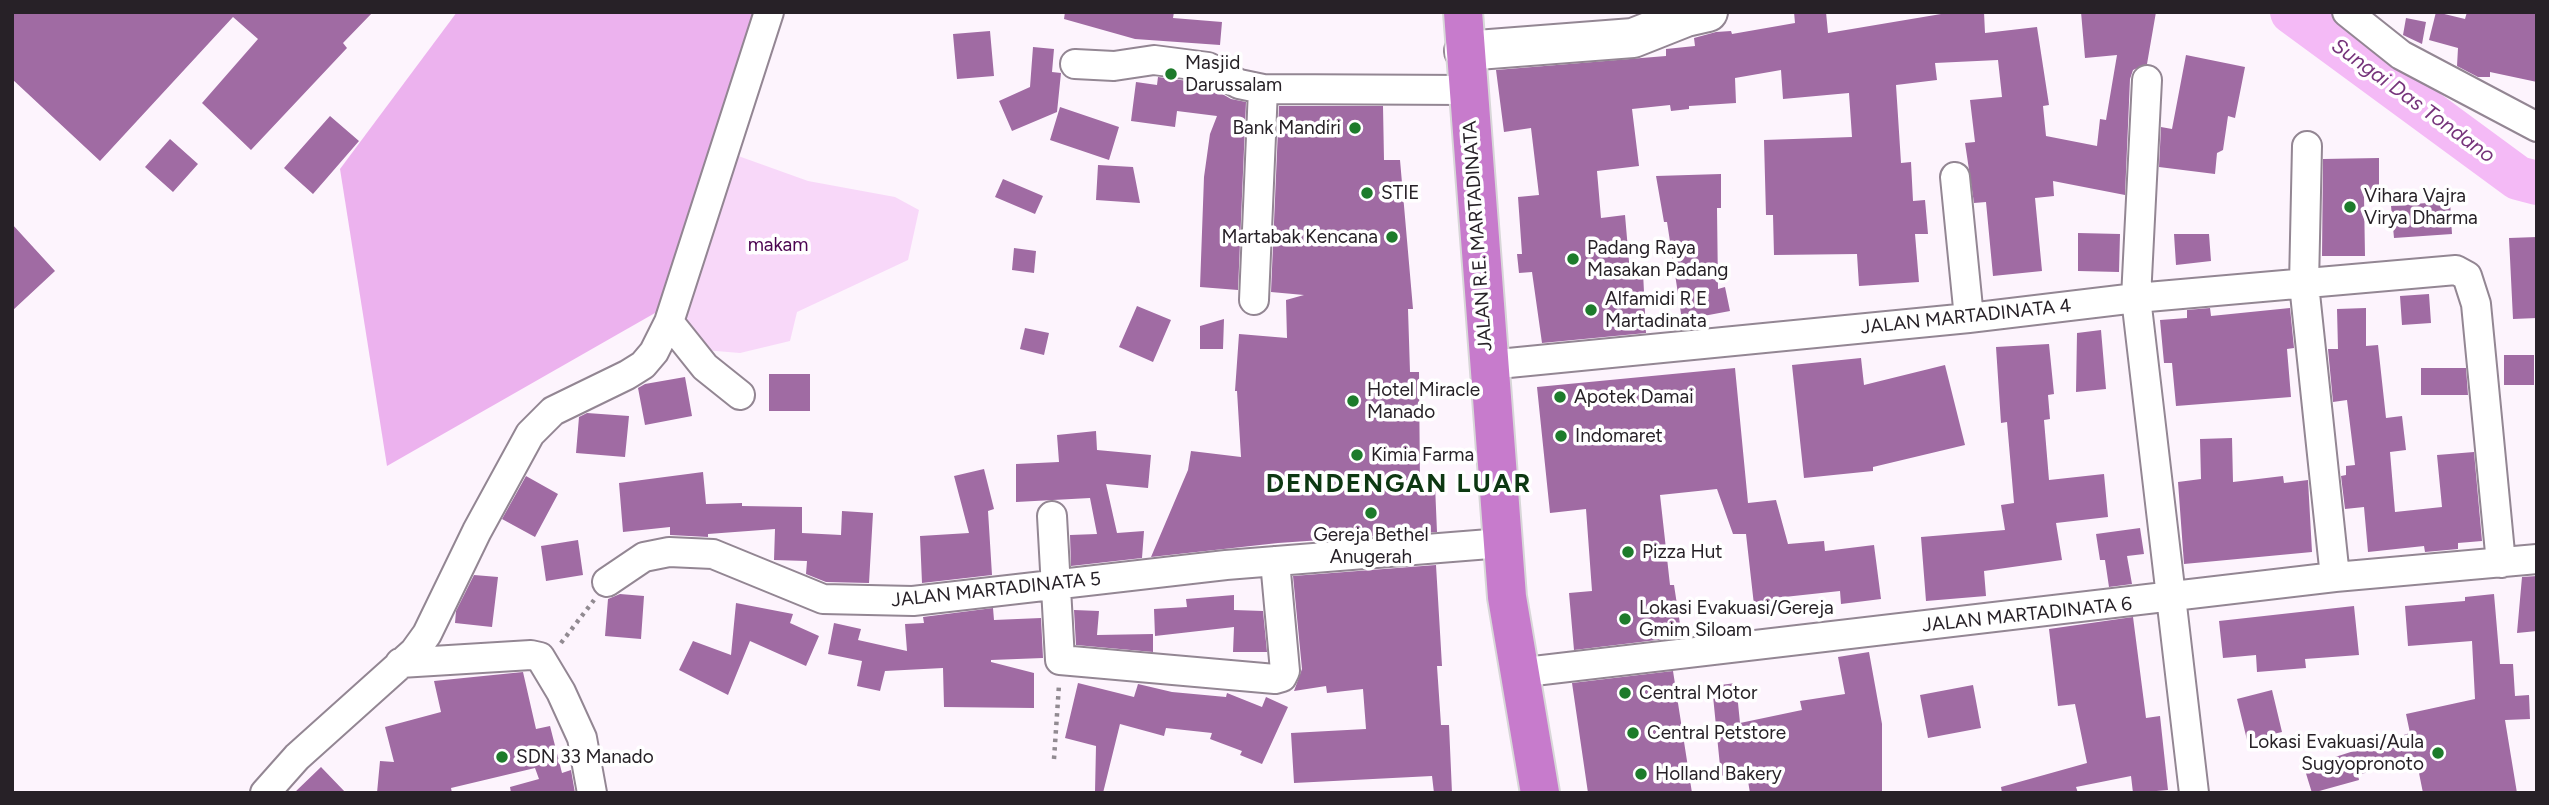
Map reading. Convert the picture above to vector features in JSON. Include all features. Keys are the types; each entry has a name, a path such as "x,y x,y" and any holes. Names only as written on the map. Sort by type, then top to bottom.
{"highway":[{"name":"JALAN R.E. MARTADINATA","path":"1463,12 1502,543 1517,673 1540,793"}],"street":[{"path":"265,793 298,757 414,652 427,634 477,531 530,434 553,411 643,365 654,352 669,322 769,12"},
{"path":"1464,51 1633,38 1686,17 1708,12"},
{"path":"2347,12 2401,55 2537,127"},
{"path":"1076,64 1114,66 1154,60 1208,67 1239,84 1263,89 1467,90"},
{"path":"2147,80 2136,298 2169,598 2194,793"},
{"path":"1254,299 1263,89"},
{"path":"2307,146 2304,284 2335,577"},
{"path":"1955,177 1969,318"},
{"name":"JALAN MARTADINATA 4","path":"1488,365 1969,318 2136,298 2456,270 2468,276 2476,303 2501,563"},
{"path":"669,322 705,367 740,395"},
{"path":"1052,516 1060,660 1275,679 1282,677 1285,671 1275,561"},
{"name":"JALAN MARTADINATA 5","path":"607,583 644,557 669,552 713,554 823,599 912,601 1275,561 1502,543"},
{"name":"JALAN MARTADINATA 6","path":"1517,673 2335,577 2537,559"},
{"path":"400,663 531,655 546,663 582,738 592,793"}],"path":[{"path":"546,663 607,583"},
{"path":"1054,759 1060,660"}],"green space":[{"name":"makam","path":"730,153 808,181 895,197 919,210 908,260 797,312 790,341 740,353 704,350 683,316"}],"shaded area":[{"path":"457,12 768,12 662,309 387,466 340,169"}],"building":[{"path":"12,12 373,12 343,43 347,48 251,150 202,103 258,39 233,17 100,161 12,79"},
{"path":"1065,12 1174,12 1173,18 1222,22 1220,45 1135,39 1064,19"},
{"path":"1794,12 1826,12 1828,33 1953,12 1984,12 1985,33 2037,27 2049,105 2043,106 2046,136 2097,146 2100,119 2106,120 2117,55 2085,58 2081,12 2156,12 2147,64 2133,70 2130,79 2125,195 2053,181 2054,196 2035,198 2042,271 1993,276 1986,202 1974,203 1965,143 1975,142 1970,100 2002,97 1998,60 1935,63 1937,80 1896,85 1901,163 1911,162 1913,201 1925,200 1928,234 1915,234 1919,282 1859,286 1857,254 1774,255 1773,215 1766,215 1764,140 1852,137 1849,93 1783,99 1781,70 1735,78 1736,103 1689,106 1689,109 1671,111 1670,105 1632,109 1639,166 1597,171 1601,218 1625,215 1630,273 1643,272 1646,333 1542,343 1532,272 1519,273 1517,254 1522,254 1518,197 1539,195 1531,128 1504,132 1496,70 1666,56 1666,49 1695,46 1694,38 1716,32 1731,31 1732,34 1795,23"},
{"path":"2436,12 2465,19 2467,12 2537,12 2537,82 2490,72 2490,77 2478,77 2457,66 2458,48 2429,40"},
{"path":"2406,18 2426,22 2422,44 2403,35"},
{"path":"990,31 994,76 957,79 953,34"},
{"path":"1033,47 1054,49 1052,72 1061,73 1057,112 1012,131 999,101 1030,87"},
{"path":"2186,55 2245,67 2235,118 2228,116 2223,150 2217,153 2215,174 2159,167 2161,127 2172,129"},
{"path":"1158,77 1203,83 1231,99 1246,102 1238,290 1200,287 1204,177 1210,134 1217,116 1177,111 1175,127 1131,121 1136,82 1157,85"},
{"path":"1279,106 1383,106 1384,160 1400,160 1413,309 1408,309 1410,372 1419,372 1420,486 1435,485 1437,532 1278,543 1151,557 1188,470 1191,451 1241,457 1235,391 1239,334 1287,338 1286,300 1304,295 1271,292"},
{"path":"1060,107 1119,127 1109,160 1050,140"},
{"path":"330,116 359,141 313,194 284,168"},
{"path":"170,139 198,164 173,192 145,167"},
{"name":"Vihara Vajra Virya Dharma","path":"2379,158 2379,196 2364,196 2365,256 2322,256 2323,159"},
{"path":"1098,165 1133,167 1140,203 1096,200"},
{"path":"1721,174 1721,208 1717,208 1718,289 1725,287 1730,311 1682,320 1667,222 1664,222 1656,176"},
{"path":"1003,179 1043,196 1035,214 995,197"},
{"path":"2450,201 2452,234 2394,238 2391,206"},
{"path":"12,224 55,271 12,311"},
{"path":"2078,233 2120,234 2119,272 2078,271"},
{"path":"2174,234 2209,234 2211,261 2176,265"},
{"path":"2537,237 2537,318 2513,319 2509,238"},
{"path":"1014,248 1036,251 1034,273 1012,270"},
{"path":"2429,294 2431,323 2402,325 2400,296"},
{"path":"1137,306 1171,320 1153,362 1119,347"},
{"path":"2210,308 2211,316 2290,308 2294,348 2287,349 2291,397 2176,406 2172,363 2164,363 2160,320 2187,318 2187,310"},
{"path":"2366,308 2366,346 2378,345 2386,418 2402,416 2406,450 2390,452 2395,512 2442,507 2437,455 2474,452 2482,541 2458,543 2458,549 2425,552 2424,546 2368,552 2364,507 2345,509 2341,476 2346,475 2346,466 2355,465 2347,400 2333,402 2328,349 2338,349 2337,309"},
{"path":"1224,319 1223,349 1200,349 1200,326"},
{"path":"1025,328 1049,333 1044,355 1020,349"},
{"path":"2101,330 2106,389 2076,392 2077,333"},
{"path":"2049,344 2054,394 2048,395 2050,419 2044,420 2049,480 2104,474 2108,517 2056,523 2062,560 1984,571 1986,596 1926,601 1921,537 2005,530 2001,505 2014,503 2007,422 2001,423 1996,347"},
{"path":"2504,355 2534,355 2534,385 2504,385"},
{"path":"1861,358 1864,385 1945,365 1965,445 1873,467 1873,471 1804,478 1792,365"},
{"path":"1735,368 1748,503 1776,500 1788,544 1824,541 1825,551 1874,545 1881,599 1841,604 1840,591 1775,598 1775,603 1754,605 1746,534 1733,534 1717,489 1660,495 1670,585 1674,585 1682,637 1574,650 1569,593 1592,591 1586,509 1550,513 1537,387"},
{"path":"2421,368 2466,368 2468,395 2421,395"},
{"path":"769,374 810,374 810,411 769,411"},
{"path":"685,377 692,416 645,425 638,388 645,384"},
{"path":"587,413 629,416 625,457 576,453 579,417"},
{"path":"1096,431 1097,450 1151,455 1148,488 1106,484 1117,533 1144,531 1142,558 1071,566 1070,535 1097,534 1090,498 1016,502 1016,464 1059,462 1057,435"},
{"path":"2232,438 2233,482 2283,476 2284,483 2308,480 2312,552 2184,564 2178,482 2201,479 2200,439"},
{"path":"984,469 994,509 988,511 992,575 922,583 920,536 969,533 954,476"},
{"path":"703,472 706,504 742,503 742,506 802,507 802,533 841,535 842,511 873,513 869,583 826,582 806,574 807,561 774,560 775,529 708,534 708,537 670,535 670,527 623,532 619,483"},
{"path":"526,476 558,494 535,537 502,519"},
{"path":"2140,528 2144,554 2127,556 2132,584 2109,587 2105,560 2100,560 2096,534"},
{"path":"578,540 583,575 546,581 541,546"},
{"path":"1436,565 1442,666 1437,666 1441,725 1449,725 1452,793 1434,793 1432,776 1294,783 1291,733 1366,729 1363,689 1327,693 1326,686 1294,691 1302,669 1293,576"},
{"path":"474,575 498,577 492,627 455,623 456,611"},
{"path":"2537,576 2537,631 2517,633 2522,577"},
{"path":"620,594 644,596 641,639 605,636 608,599"},
{"path":"2494,594 2500,664 2513,664 2515,696 2529,695 2530,719 2505,720 2517,793 2423,793 2416,758 2358,775 2359,780 2312,793 2304,767 2410,733 2406,714 2475,699 2472,641 2408,646 2405,606 2465,601 2465,597"},
{"path":"1234,595 1234,610 1263,611 1267,652 1233,652 1234,627 1155,636 1154,609 1187,607 1186,599"},
{"path":"736,603 793,614 790,623 819,636 806,666 750,641 728,695 679,670 693,641 731,655"},
{"path":"2354,606 2359,655 2305,659 2306,668 2257,672 2256,655 2223,658 2219,621"},
{"path":"993,608 994,620 1041,618 1043,658 991,660 1034,673 1034,708 944,707 943,668 885,671 880,691 857,686 862,661 828,654 834,623 861,629 858,640 907,651 905,624 924,623 923,617"},
{"path":"1074,610 1099,611 1097,635 1153,634 1153,652 1076,645"},
{"path":"2133,617 2146,718 2160,716 2168,790 2133,793 2131,776 2076,787 2078,793 2002,793 2001,787 2087,763 2075,704 2058,706 2049,629"},
{"path":"1869,652 1882,724 1882,793 1750,793 1746,769 1721,776 1712,686 1736,683 1740,723 1802,710 1800,701 1845,694 1838,657"},
{"path":"1673,671 1692,793 1588,793 1572,683"},
{"path":"523,672 536,729 550,726 562,773 571,770 575,793 511,793 510,787 539,779 535,768 451,788 452,793 377,793 380,761 394,762 385,727 441,712 434,681"},
{"path":"1078,683 1134,697 1138,684 1172,692 1226,697 1227,693 1262,707 1266,697 1288,707 1262,764 1240,755 1242,751 1210,739 1212,733 1166,728 1164,736 1120,724 1103,793 1095,792 1096,746 1065,738"},
{"path":"1973,685 1981,728 1928,738 1920,695"},
{"path":"2272,690 2282,732 2247,740 2237,699"},
{"path":"321,767 346,793 294,793"}],"waterway":[{"name":"Sungai Das Tondano","path":"2292,12 2518,178 2537,183"}],"place":[{"name":"Masjid Darussalam","path":"1171,74"},
{"name":"Bank Mandiri","path":"1355,128"},
{"name":"STIE","path":"1367,193"},
{"name":"Vihara Vajra Virya Dharma","path":"2350,207"},
{"name":"Martabak Kencana","path":"1392,237"},
{"name":"Padang Raya Masakan Padang","path":"1573,259"},
{"name":"Alfamidi R E Martadinata","path":"1591,310"},
{"name":"Apotek Damai","path":"1560,397"},
{"name":"Hotel Miracle Manado","path":"1353,401"},
{"name":"Indomaret","path":"1561,436"},
{"name":"Kimia Farma","path":"1357,455"},
{"name":"Gereja Bethel Anugerah","path":"1371,513"},
{"name":"Pizza Hut","path":"1628,552"},
{"name":"Lokasi Evakuasi/Gereja Gmim Siloam","path":"1625,619"},
{"name":"Central Motor","path":"1625,693"},
{"name":"Central Petstore","path":"1633,733"},
{"name":"Lokasi Evakuasi/Aula Sugyopronoto","path":"2438,753"},
{"name":"SDN 33 Manado","path":"502,757"},
{"name":"Holland Bakery","path":"1641,774"}],"district":[{"name":"DENDENGAN LUAR","path":"1399,484"}]}
